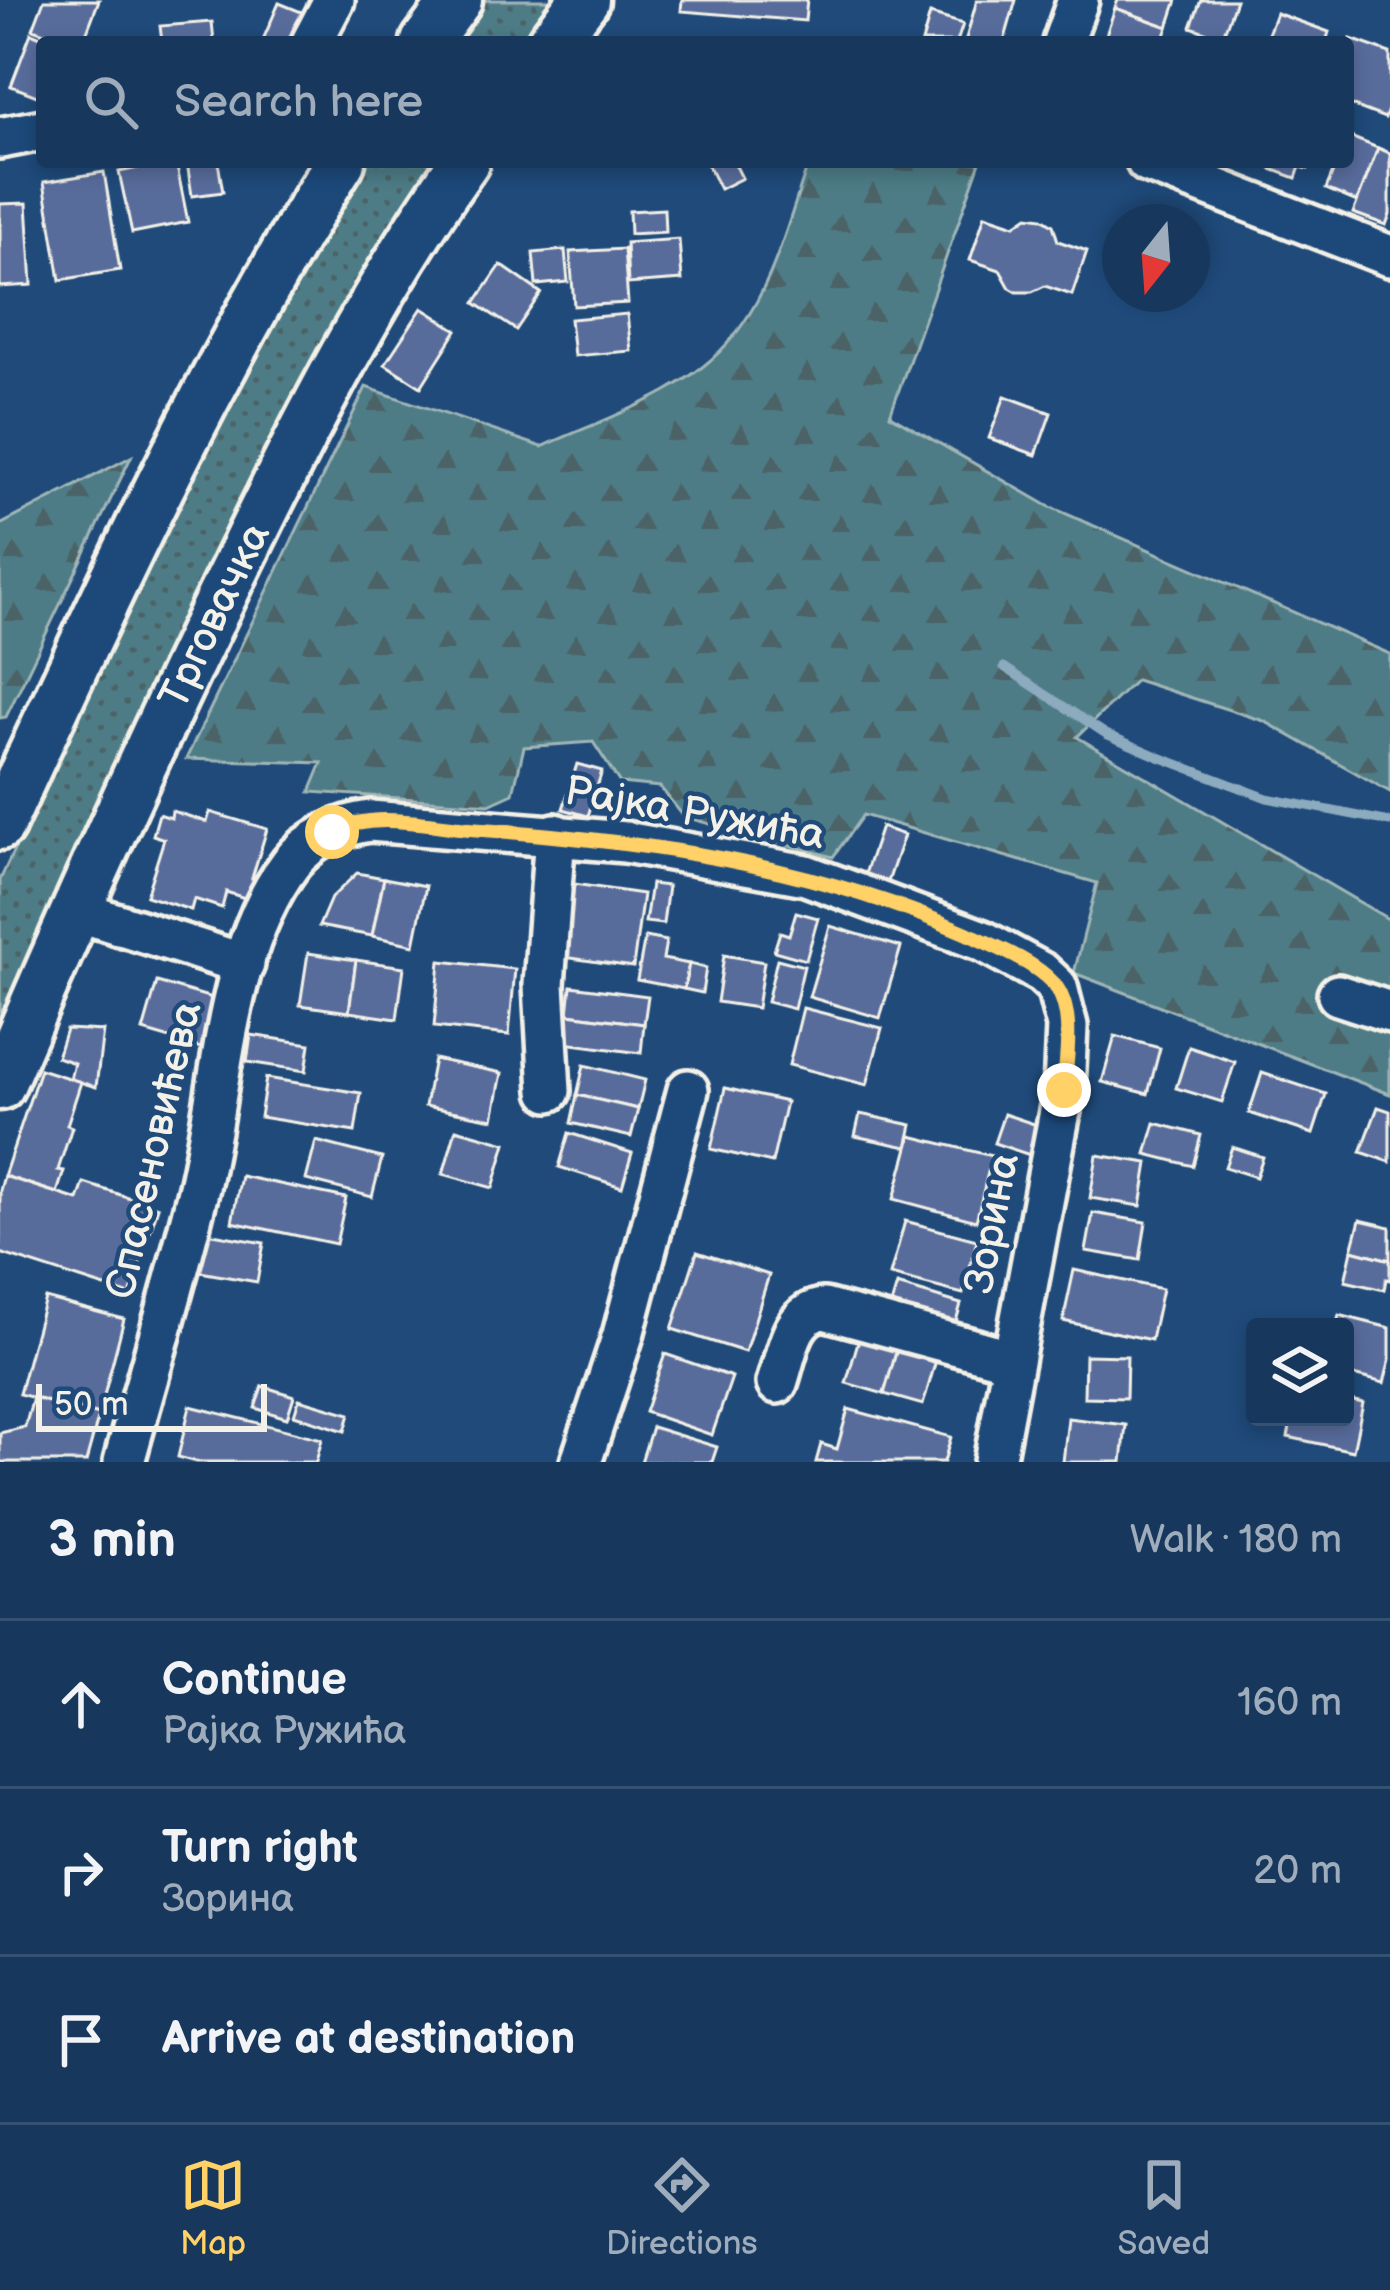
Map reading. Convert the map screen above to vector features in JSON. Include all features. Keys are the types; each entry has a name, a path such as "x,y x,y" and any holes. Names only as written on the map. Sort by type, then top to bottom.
{"main road":[{"path":"431,36 458,0"},
{"path":"557,36 584,0"},
{"path":"0,825 202,404 257,299 336,168"},
{"name":"Трговачка","path":"0,1085 117,819 298,439 359,324 460,168"}],"street":[{"path":"315,36 334,0"},
{"path":"1065,36 1078,0"},
{"path":"0,138 36,131"},
{"path":"1163,168 1390,256"},
{"name":"Рајка Ружића","path":"290,865 326,835 370,821 555,834 741,861 850,888 982,940 1042,974 1057,987 1063,1002"},
{"path":"550,1091 544,986 555,834"},
{"name":"Спасеновићева","path":"124,1462 199,1189 244,964 262,915 290,865"},
{"path":"77,911 244,964"},
{"path":"1338,995 1390,1012"},
{"name":"Зорина","path":"994,1462 1064,1090 1063,1002"},
{"path":"581,1462 623,1336 688,1090"},
{"path":"778,1383 799,1320 824,1309 1013,1360"}],"green space":[{"path":"479,0 552,0 525,36 451,36"},
{"path":"357,168 436,168 0,1036 0,880 220,409"},
{"path":"807,168 978,168 890,415 1048,506 1390,654 1390,792 1264,721 1136,680 1077,737 1390,920 1390,1094 1074,973 1097,883 863,815 833,857 684,817 660,787 620,783 593,742 524,747 513,793 489,804 310,792 322,763 186,759 366,387 542,447 644,403 714,358 746,319 778,254"},
{"path":"131,457 6,717 0,718 0,525"}],"building":[{"path":"44,0 99,0 85,36 52,36 33,29"},
{"path":"682,0 807,0 805,21 681,11"},
{"path":"977,0 1016,0 1006,36 967,36"},
{"path":"1118,0 1177,0 1168,27 1115,8"},
{"path":"1201,0 1236,0 1223,36 1191,27"},
{"path":"279,3 304,13 294,36 265,36"},
{"path":"1115,8 1168,27 1165,36 1106,36"},
{"path":"1276,13 1329,32 1328,36 1267,36"},
{"path":"930,14 963,24 959,36 924,36"},
{"path":"212,22 213,36 161,36 160,26"},
{"path":"31,33 38,36 36,96 11,86"},
{"path":"1354,40 1390,53 1390,104 1385,118 1354,106"},
{"path":"1354,138 1378,148 1357,202 1326,189 1335,168 1354,168"},
{"path":"1378,148 1390,153 1386,225 1353,213"},
{"path":"177,168 188,222 132,233 119,172"},
{"path":"188,168 219,168 223,192 192,196"},
{"path":"709,168 737,168 742,178 720,189"},
{"path":"1271,168 1300,168 1296,178"},
{"path":"104,172 120,270 60,280 44,182"},
{"path":"27,203 32,285 0,287 0,204"},
{"path":"664,209 665,232 630,234 629,211"},
{"path":"985,215 1015,225 1028,216 1042,218 1053,225 1058,241 1087,251 1072,295 1045,286 1017,292 1000,270 970,260"},
{"path":"679,239 682,280 628,284 626,243"},
{"path":"624,249 628,303 574,306 570,252"},
{"path":"565,250 568,282 536,285 533,253"},
{"path":"501,265 541,293 516,330 475,303"},
{"path":"422,308 457,330 421,387 385,364"},
{"path":"627,314 631,351 574,356 570,319"},
{"path":"1005,396 1051,413 1036,455 989,438"},
{"path":"577,764 602,771 588,816 563,809"},
{"path":"172,811 207,822 210,812 267,829 252,878 257,879 251,900 226,892 222,908 194,899 191,910 146,896 164,839 153,835 159,814 171,818"},
{"path":"881,827 904,835 886,888 863,880"},
{"path":"357,873 384,878 372,936 319,926 331,898"},
{"path":"384,878 426,886 414,945 372,936"},
{"path":"567,883 643,894 633,967 557,956"},
{"path":"651,884 668,886 663,924 645,922"},
{"path":"796,912 818,918 806,960 774,951 780,932 789,935"},
{"path":"830,926 901,947 880,1018 809,997"},
{"path":"645,937 666,941 663,959 689,964 684,989 637,980"},
{"path":"308,953 356,960 349,1012 300,1005"},
{"path":"724,955 764,962 757,1008 717,1002"},
{"path":"777,959 804,966 794,1009 767,1002"},
{"path":"356,960 404,967 397,1019 349,1012"},
{"path":"440,961 515,969 509,1035 434,1027"},
{"path":"689,964 706,968 702,993 684,989"},
{"path":"157,982 219,1000 204,1049 143,1031"},
{"path":"571,986 648,996 644,1024 568,1014"},
{"path":"803,1008 882,1028 867,1085 789,1065"},
{"path":"568,1014 644,1024 641,1053 564,1043"},
{"path":"66,1029 103,1031 96,1087 70,1079 74,1063 57,1057"},
{"path":"251,1035 310,1044 306,1071 247,1062"},
{"path":"1115,1036 1160,1048 1148,1094 1102,1082"},
{"path":"1189,1047 1235,1062 1222,1102 1176,1088"},
{"path":"434,1059 502,1073 493,1119 425,1106"},
{"path":"584,1065 645,1080 638,1109 577,1095"},
{"path":"40,1069 81,1082 67,1125 72,1127 58,1170 64,1171 57,1193 4,1176"},
{"path":"1262,1073 1326,1094 1313,1134 1249,1113"},
{"path":"266,1078 361,1093 355,1132 260,1117"},
{"path":"725,1088 786,1102 772,1163 711,1149"},
{"path":"577,1095 638,1109 631,1137 571,1123"},
{"path":"1378,1107 1390,1111 1390,1162 1361,1152"},
{"path":"860,1114 912,1125 907,1147 855,1136"},
{"path":"1004,1114 1043,1127 1033,1156 994,1143"},
{"path":"1155,1123 1201,1135 1193,1166 1146,1154"},
{"path":"456,1129 506,1143 493,1188 443,1174"},
{"path":"569,1133 632,1153 622,1187 559,1167"},
{"path":"911,1136 992,1156 976,1221 894,1199"},
{"path":"316,1141 382,1158 372,1197 306,1180"},
{"path":"1232,1147 1263,1157 1256,1177 1225,1167"},
{"path":"1097,1155 1148,1163 1141,1206 1090,1198"},
{"path":"4,1176 78,1200 84,1183 158,1207 130,1295 0,1253"},
{"path":"241,1176 346,1198 336,1244 232,1222"},
{"path":"1093,1213 1146,1222 1140,1260 1086,1251"},
{"path":"1360,1220 1390,1227 1390,1260 1352,1250"},
{"path":"905,1221 977,1240 963,1294 890,1275"},
{"path":"207,1233 264,1243 257,1282 200,1272"},
{"path":"1352,1250 1390,1260 1390,1280 1386,1279 1384,1290 1345,1281"},
{"path":"697,1252 769,1275 745,1352 672,1329"},
{"path":"1074,1270 1162,1289 1151,1340 1063,1321"},
{"path":"897,1285 961,1304 953,1332 889,1312"},
{"path":"45,1298 124,1319 99,1415 19,1394"},
{"path":"1354,1319 1390,1328 1384,1383 1354,1375"},
{"path":"862,1328 900,1339 884,1394 846,1383"},
{"path":"900,1339 939,1350 923,1405 884,1394"},
{"path":"665,1354 732,1377 712,1435 645,1412"},
{"path":"1085,1355 1127,1356 1126,1398 1084,1397"},
{"path":"262,1386 294,1396 287,1418 255,1408"},
{"path":"33,1398 99,1415 86,1462 0,1462 0,1433 25,1427"},
{"path":"299,1399 350,1414 345,1431 294,1415"},
{"path":"1354,1401 1363,1403 1353,1451 1288,1437 1290,1426 1354,1426"},
{"path":"190,1406 322,1439 316,1462 197,1462 178,1457"},
{"path":"848,1409 951,1437 944,1462 816,1462 821,1444 837,1449"},
{"path":"1068,1418 1126,1425 1122,1462 1063,1462"},
{"path":"652,1427 717,1447 712,1462 641,1462"}],"waterway":[{"path":"1004,667 1106,734 1159,757 1267,798 1390,822"}],"route":[{"path":"332,832 356,823 385,821 555,834 741,861 850,888 982,940 1057,987 1066,1026 1064,1090"}]}
